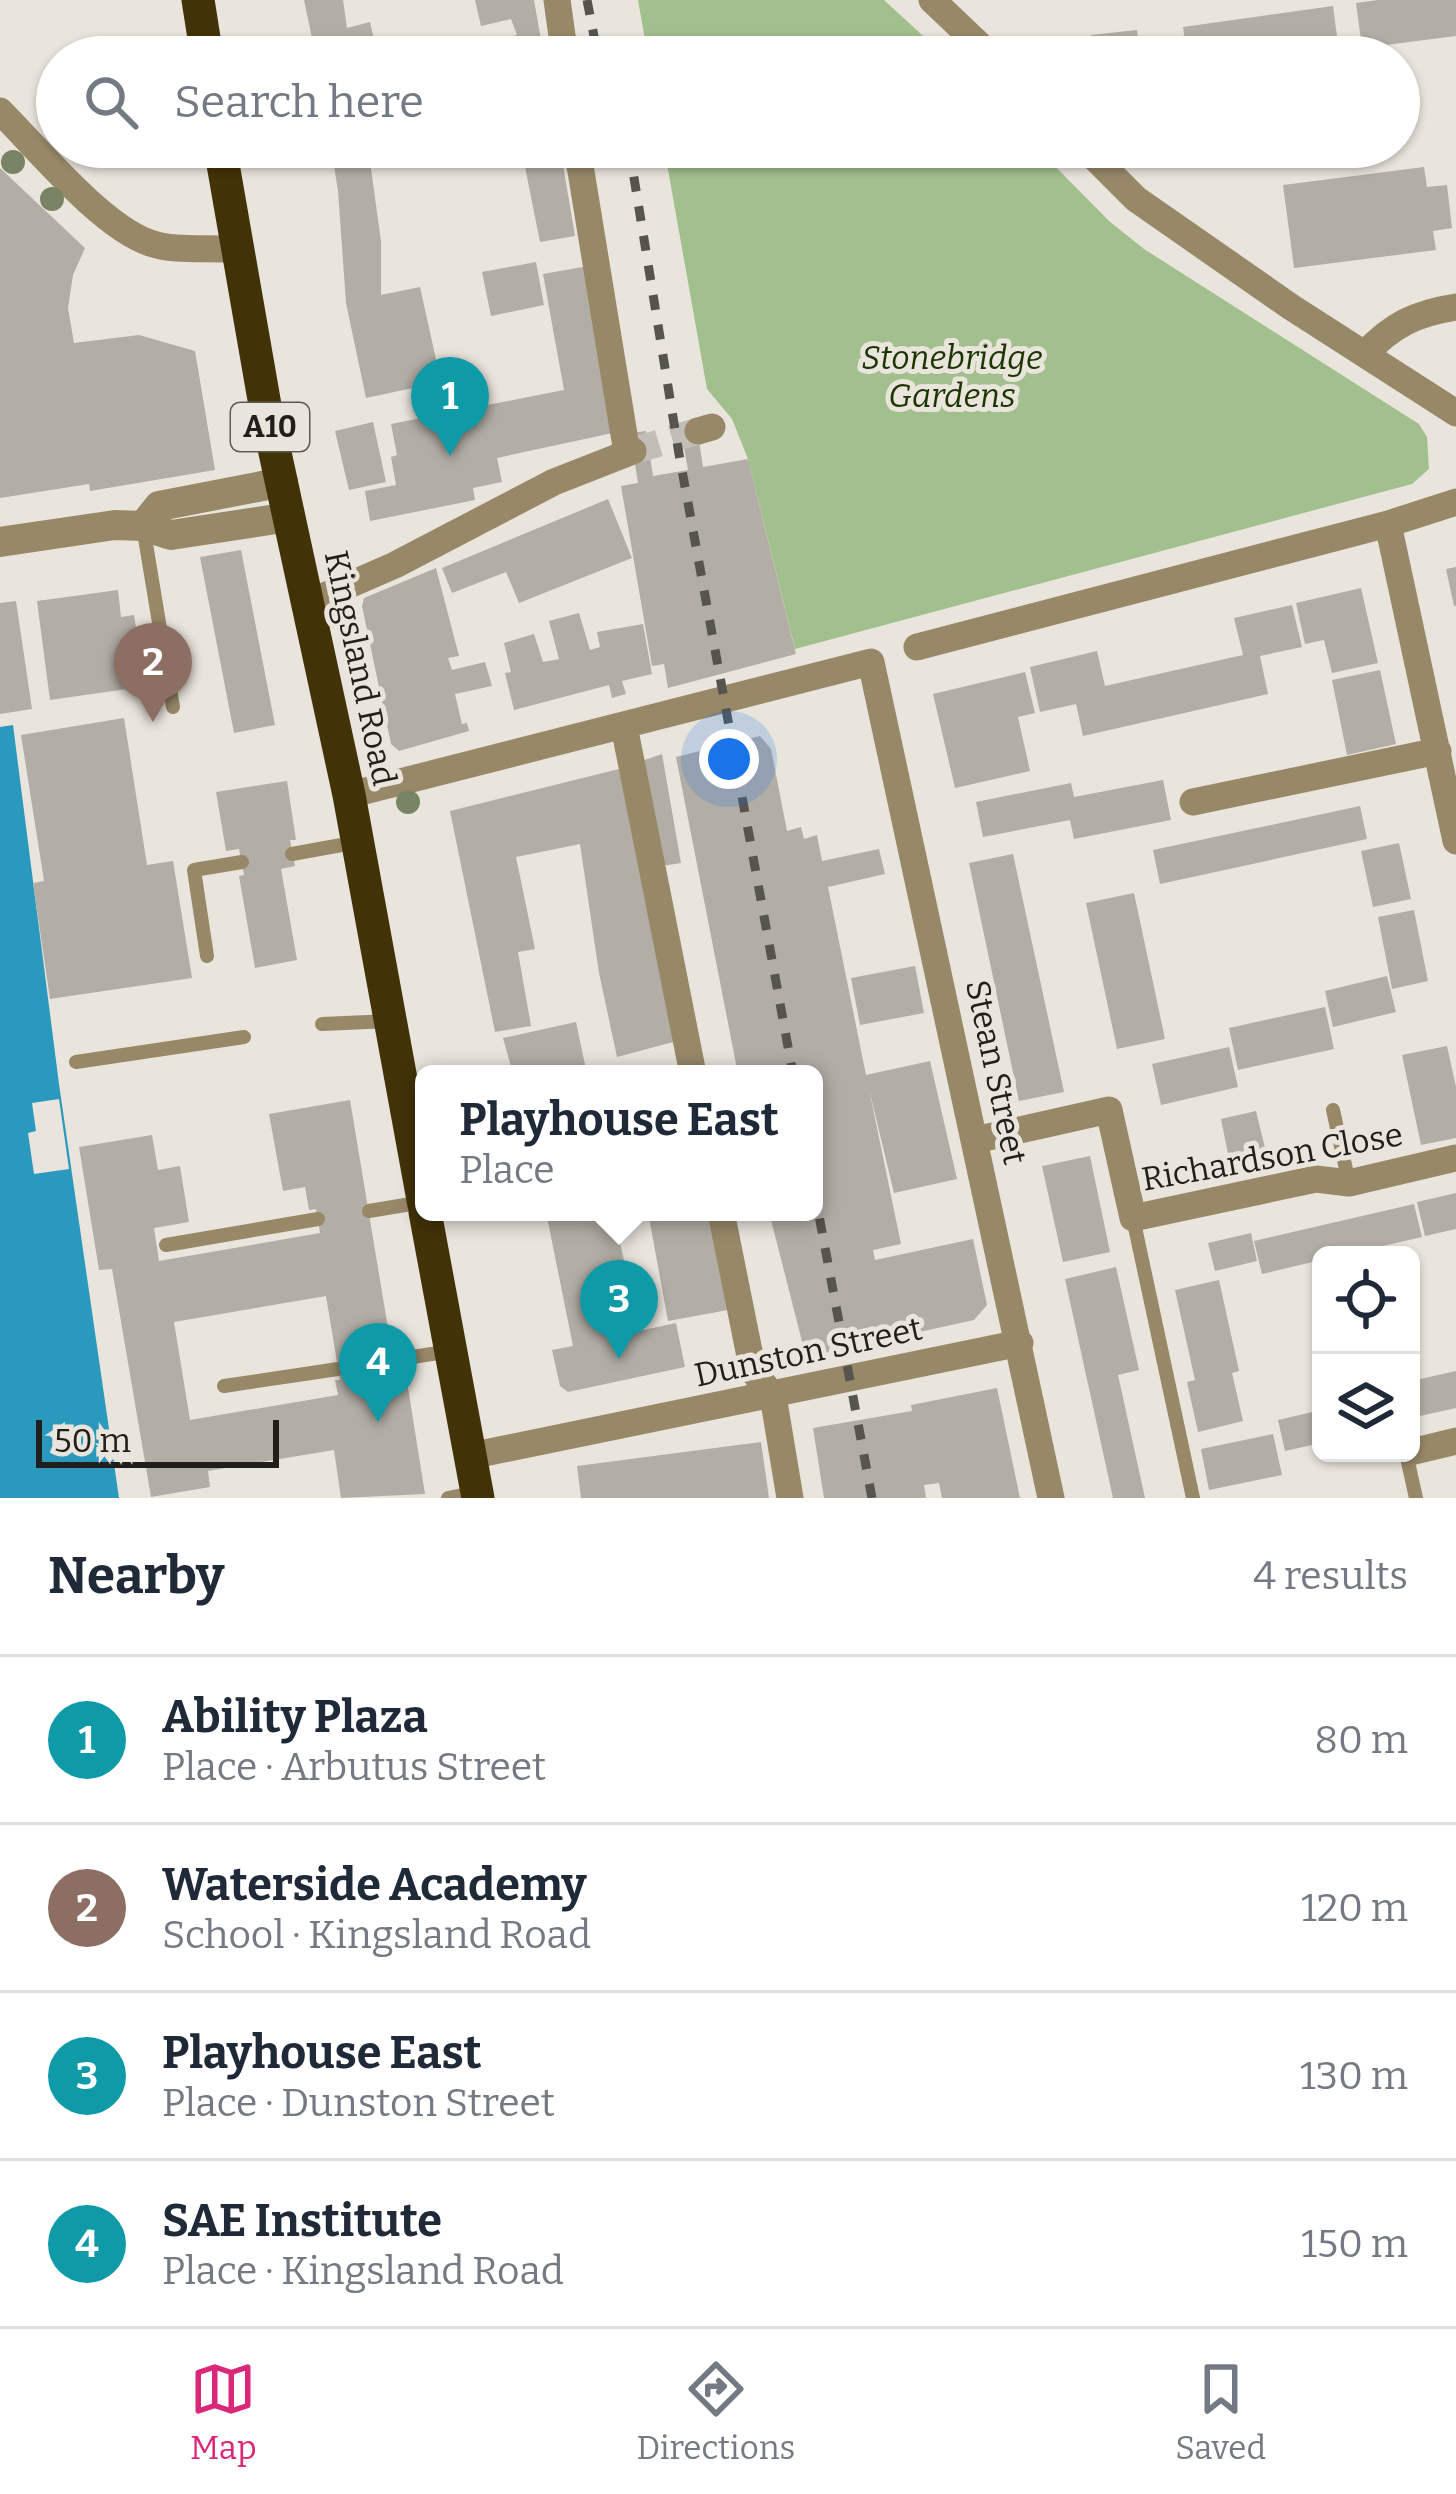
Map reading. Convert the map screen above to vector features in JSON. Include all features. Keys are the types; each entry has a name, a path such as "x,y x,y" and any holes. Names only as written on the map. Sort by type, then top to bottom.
{"highway":[{"path":"198,0 204,36"},
{"name":"Kingsland Road","path":"223,168 236,250 349,795 415,1156"},
{"name":"Kingsland Road","path":"427,1221 470,1456 467,1496"}],"street":[{"path":"557,0 562,36"},
{"path":"935,1 971,36"},
{"path":"0,111 36,147"},
{"path":"58,168 106,216 152,244 236,250"},
{"path":"308,603 395,565 554,482 630,452 581,168"},
{"path":"1105,168 1136,199 1456,412"},
{"path":"1365,354 1390,327 1456,307"},
{"path":"143,526 159,506 283,482"},
{"path":"916,646 1388,524 1456,502"},
{"path":"0,542 115,525 143,526 171,535 290,517"},
{"path":"1388,524 1456,838"},
{"name":"Stean Street","path":"624,726 871,662 1051,1498"},
{"path":"349,795 624,726 691,1065"},
{"path":"1193,802 1438,751"},
{"name":"Richardson Close","path":"975,1140 1109,1110 1133,1218 1316,1179 1349,1183 1456,1158"},
{"path":"723,1221 753,1371 773,1396 790,1498"},
{"name":"Dunston Street","path":"470,1456 1020,1343"},
{"path":"1420,1451 1456,1441"}],"lane":[{"path":"143,526 172,706"},
{"path":"292,854 358,842"},
{"path":"207,956 194,871 242,862"},
{"path":"322,1024 391,1021"},
{"path":"76,1062 244,1037"},
{"path":"1333,1111 1349,1183"},
{"path":"369,1211 415,1207"},
{"path":"1133,1218 1193,1498"},
{"path":"166,1245 318,1219"},
{"path":"393,1360 451,1352"},
{"path":"224,1386 338,1369"},
{"path":"1404,1462 1416,1498"}],"green space":[{"path":"638,0 884,0 923,36 644,36"},
{"name":"Stonebridge Gardens","path":"668,168 1057,168 1144,249 1419,424 1427,437 1429,469 1412,484 795,649 748,459 732,419 707,389"}],"water":[{"path":"13,725 119,1498 0,1498 0,727"}],"pier":[{"path":"59,1099 69,1169 34,1174 28,1133 36,1131 32,1103"}],"building":[{"path":"304,0 343,0 347,28 370,22 373,36 312,36"},
{"path":"475,0 534,0 540,36 512,36 517,35 511,19 481,26"},
{"path":"1456,0 1456,36 1420,41 1420,36 1360,36 1356,3"},
{"path":"1333,6 1337,36 1184,36 1183,27"},
{"path":"1137,30 1138,36 1091,36"},
{"path":"1424,167 1427,187 1447,185 1452,228 1433,231 1436,250 1294,268 1283,185"},
{"path":"0,168 85,248 73,275 68,308 74,343 139,335 195,351 215,470 90,491 89,484 0,498"},
{"path":"334,168 371,168 381,241 381,295 420,287 441,382 366,398 346,303"},
{"path":"525,168 564,168 575,236 540,242"},
{"path":"536,262 544,305 491,316 482,272"},
{"path":"594,265 622,431 497,458 502,482 473,488 475,500 370,521 365,491 396,485 391,424 564,390 543,274"},
{"path":"373,422 386,482 349,490 335,431"},
{"path":"696,422 703,467 748,459 796,654 668,688 664,664 652,666 621,486 638,483 630,433 646,431 653,476 688,470 680,425"},
{"path":"608,499 632,558 519,603 506,572 452,593 442,568"},
{"path":"241,550 275,725 234,733 200,557"},
{"path":"1456,567 1456,606 1454,606 1446,569"},
{"path":"436,568 459,656 448,658 452,670 485,662 492,686 455,694 462,724 467,723 469,731 399,751 391,744 362,606 364,598"},
{"path":"1361,588 1378,663 1332,673 1324,640 1305,644 1296,603"},
{"path":"118,590 121,617 134,615 141,660 130,661 134,688 50,700 37,601"},
{"path":"16,601 32,709 0,714 0,603"},
{"path":"1292,605 1302,647 1260,656 1268,694 1083,736 1076,704 1040,712 1030,667 1097,651 1105,686 1243,655 1234,618"},
{"path":"579,613 590,650 600,647 597,632 643,624 652,674 622,681 626,694 612,698 609,685 514,710 504,643 534,634 543,662 559,659 549,621"},
{"path":"1380,670 1396,744 1347,755 1332,680"},
{"path":"1025,672 1035,713 1018,717 1030,771 955,788 933,694"},
{"path":"124,718 147,865 173,861 192,978 50,999 33,883 44,881 21,735"},
{"path":"760,736 771,749 787,831 801,827 804,839 817,835 822,861 879,849 885,874 828,887 866,1075 930,1061 957,1179 894,1193 869,1089 901,1244 873,1250 875,1260 973,1239 987,1305 974,1320 806,1357 771,1221 823,1221 823,1065 736,1065 676,757"},
{"path":"662,754 681,863 662,866 639,762"},
{"path":"619,769 681,1040 617,1057 580,844 516,857 535,949 518,952 531,1026 495,1032 450,811"},
{"path":"1163,780 1171,820 1074,839 1070,820 983,837 976,802 1071,783 1074,797"},
{"path":"287,781 295,866 281,869 297,960 255,968 239,849 226,851 216,792"},
{"path":"1360,806 1367,839 1160,884 1153,850"},
{"path":"1399,843 1411,899 1373,907 1361,851"},
{"path":"1013,854 1064,1092 1019,1101 969,863"},
{"path":"1134,893 1165,1039 1117,1049 1086,903"},
{"path":"1414,910 1428,981 1392,989 1378,917"},
{"path":"915,966 924,1013 860,1025 851,978"},
{"path":"1387,976 1396,1012 1333,1027 1325,991"},
{"path":"1325,1007 1334,1049 1238,1070 1229,1028"},
{"path":"576,1022 585,1065 510,1065 503,1038"},
{"path":"1447,1046 1456,1087 1456,1138 1421,1145 1402,1055"},
{"path":"1229,1047 1238,1087 1161,1105 1152,1064"},
{"path":"350,1100 395,1370 405,1369 425,1494 341,1498 334,1450 208,1471 210,1487 151,1497 112,1269 99,1270 79,1147 152,1135 158,1170 180,1166 189,1222 154,1228 159,1261 320,1233 316,1209 309,1210 305,1187 283,1191 269,1114","holes":["326,1296 340,1380 335,1380 338,1395 190,1420 174,1322"]},
{"path":"1256,1111 1266,1152 1229,1159 1221,1119"},
{"path":"1090,1156 1110,1252 1063,1262 1042,1166"},
{"path":"1456,1193 1456,1229 1425,1236 1417,1202"},
{"path":"1414,1204 1422,1237 1382,1246 1312,1246 1312,1262 1262,1274 1254,1241"},
{"path":"548,1221 631,1221 632,1225 617,1228 639,1331 676,1323 685,1367 568,1392 560,1386 552,1350 573,1346"},
{"path":"650,1221 712,1221 728,1310 668,1321"},
{"path":"1251,1233 1257,1261 1215,1271 1208,1243"},
{"path":"1116,1267 1139,1370 1118,1375 1145,1498 1113,1498 1065,1279"},
{"path":"1219,1280 1239,1371 1232,1373 1243,1421 1198,1432 1187,1382 1195,1380 1175,1290"},
{"path":"1456,1371 1456,1408 1420,1416 1420,1379"},
{"path":"997,1388 1020,1498 942,1498 939,1483 924,1485 926,1498 824,1498 813,1428 912,1411 911,1405"},
{"path":"1312,1412 1312,1445 1285,1451 1278,1420"},
{"path":"1273,1434 1282,1475 1209,1490 1201,1449"},
{"path":"761,1442 769,1498 581,1498 577,1466"}],"tunnel":[{"path":"633,451 698,431"}],"railway":[{"path":"587,0 594,36"},
{"path":"632,168 679,454 791,1065"},
{"path":"820,1221 872,1498"}],"place":[{"name":"Ability Plaza","path":"450,456"},
{"name":"Waterside Academy","path":"153,722"},
{"name":"Playhouse East","path":"619,1359"},
{"name":"SAE Institute","path":"378,1422"}]}
